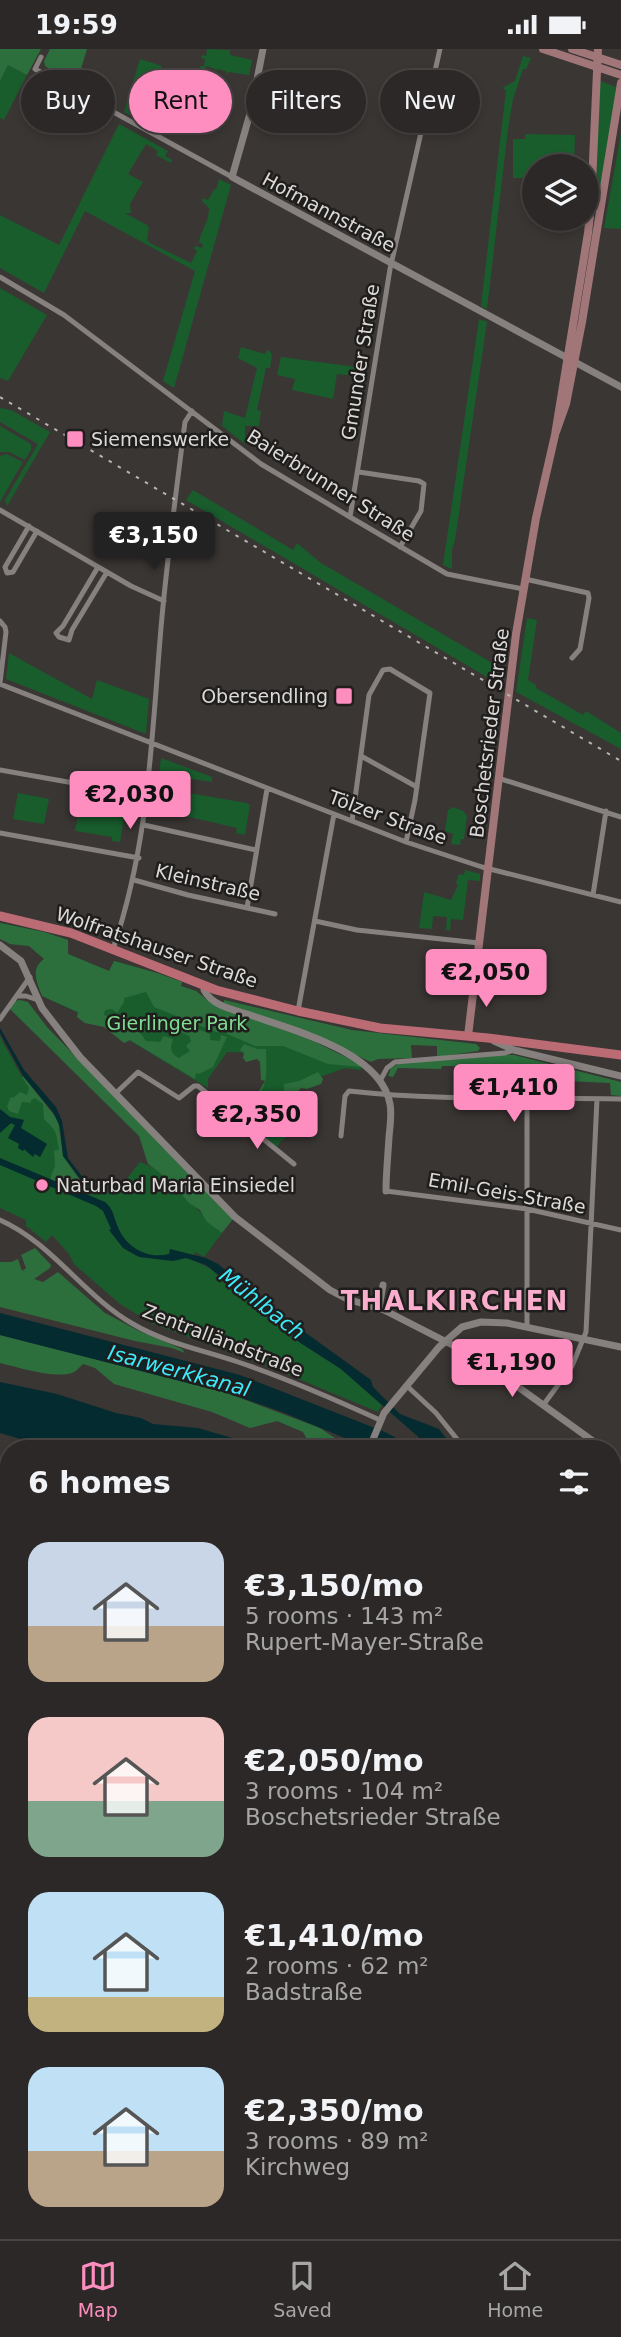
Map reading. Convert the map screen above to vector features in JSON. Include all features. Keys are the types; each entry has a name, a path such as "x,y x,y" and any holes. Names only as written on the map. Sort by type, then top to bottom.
{"main road":[{"path":"543,49 621,75"},
{"path":"572,49 598,53 621,65"},
{"name":"Boschetsrieder Straße","path":"468,1036 523,589 555,435 561,421 591,206 598,53"},
{"name":"Boschetsrieder Straße","path":"570,361 621,83"},
{"name":"Wolfratshauser Straße","path":"0,916 55,928 205,986 298,1011 380,1028 621,1055"}],"street":[{"path":"232,177 251,110 263,49"},
{"name":"Gmunder Straße","path":"350,517 391,264 440,49"},
{"name":"Hofmannstraße","path":"41,57 35,69 621,387"},
{"name":"Baierbrunner Straße","path":"0,277 64,315 261,464 400,547 450,575 523,589"},
{"path":"113,950 134,880 144,825 163,601 185,422 192,411"},
{"path":"359,472 424,484 421,511 400,547"},
{"path":"0,510 163,601"},
{"path":"29,526 5,567 7,573 13,572 37,531"},
{"path":"98,567 63,626 56,633 59,637 69,640 72,630 107,572"},
{"path":"525,579 587,593 589,598 580,649 572,658"},
{"path":"0,621 5,627 0,683"},
{"path":"352,821 369,695 386,668 430,693 406,842"},
{"name":"Tölzer Straße","path":"0,683 406,842 488,869 621,902"},
{"path":"361,756 416,787"},
{"path":"0,770 147,796"},
{"path":"498,778 621,817"},
{"path":"247,908 267,789"},
{"path":"593,895 606,811"},
{"path":"298,1011 334,814"},
{"path":"144,825 256,850"},
{"path":"0,833 139,858"},
{"name":"Kleinstraße","path":"134,880 275,914"},
{"path":"314,921 357,930 479,943"},
{"path":"0,945 21,961 38,1000 55,1027 80,1057 235,1217 330,1290 347,1299 379,1308 478,1358 592,1440"},
{"path":"0,1019 18,996 29,975"},
{"path":"205,986 208,997 224,1007 314,1038 346,1053 370,1069 388,1096 391,1110 386,1191"},
{"path":"18,996 38,1000"},
{"path":"486,1038 514,1050 621,1076"},
{"path":"380,1081 389,1065 395,1062 514,1050"},
{"path":"116,1093 138,1072 179,1097 198,1086 294,1164"},
{"path":"341,1136 346,1092 458,1099 621,1100"},
{"path":"527,1098 527,1326"},
{"path":"544,1404 572,1366 584,1339 588,1314 597,1099"},
{"name":"Emil-Geis-Straße","path":"386,1191 527,1209 621,1230"},
{"name":"Zentralländstraße","path":"0,1220 23,1231 101,1302 134,1325 189,1347 257,1369 381,1420"},
{"path":"379,1308 383,1285"},
{"path":"373,1440 381,1420 394,1402 446,1341 462,1327 498,1322 621,1347"},
{"path":"407,1386 436,1413 457,1440"}],"green space":[{"path":"0,49 41,49 30,70 21,72 8,65 0,81"},
{"path":"50,49 87,49 81,70 52,70 45,66 44,61"},
{"path":"207,49 230,50 230,55 252,60 250,70 246,70 246,75 206,66 204,70 200,66 204,66 205,59 201,58 202,55 206,56"},
{"path":"523,56 531,58 526,69 523,69 513,99 487,309 481,306 506,90 502,88 515,81"},
{"path":"140,59 162,66 160,70 137,70"},
{"path":"8,65 21,72 21,87 4,120 0,118 0,81"},
{"path":"598,80 616,87 602,199 599,199 599,154 597,154"},
{"path":"129,95 129,114 124,112"},
{"path":"119,124 129,130 129,133 135,133 168,151 165,156 172,160 171,163 156,155 158,151 146,144 128,174 143,182 130,204 131,213 125,213 147,225 147,240 150,243 191,263 197,251 193,248 202,248 203,245 199,242 208,218 209,208 202,201 203,198 208,200 214,189 216,190 219,179 231,185 174,388 163,381 195,271 85,211 44,293 0,268 0,215 59,245"},
{"path":"621,133 621,229 604,228"},
{"path":"525,134 575,135 574,154 522,154 522,178 513,178 513,139 525,139"},
{"path":"0,288 47,315 8,381 0,378"},
{"path":"479,319 487,322 452,549 452,569 443,565"},
{"path":"241,347 265,354 267,350 272,356 270,368 266,368 257,410 261,411 259,426 245,426 245,444 222,426 224,411 245,418 257,368 238,358"},
{"path":"281,357 364,368 364,373 355,376 337,374 333,399 292,390 295,379 277,375"},
{"path":"0,408 11,410 50,432 7,506 5,500 38,444 0,422"},
{"path":"0,426 31,444 31,450 25,460 9,452 0,452"},
{"path":"7,454 23,462 0,502 0,456"},
{"path":"193,490 293,550 297,543 321,563 499,667 492,680 186,500"},
{"path":"527,618 537,620 528,680 536,685 536,688 583,715 586,711 621,733 621,749 516,692"},
{"path":"9,653 92,699 97,680 149,699 146,734 6,679"},
{"path":"161,758 212,777 212,782 159,774"},
{"path":"171,790 247,803 250,805 245,835 236,833 237,828 168,812"},
{"path":"18,793 49,799 44,824 13,819"},
{"path":"80,804 117,810 118,805 126,806 120,842 112,841 112,837 75,831"},
{"path":"453,807 467,816 464,839 461,839 460,845 451,844 453,834 445,831 448,810"},
{"path":"465,870 480,874 480,881 468,880 463,920 451,919 450,931 446,930 447,917 433,916 432,929 419,928 424,892 451,900 458,885 456,883 459,874 464,875"},
{"name":"Gierlinger Park","path":"0,923 68,940 68,954 109,971 114,961 182,982 181,986 196,991 207,1000 361,1064 361,1070 345,1068 289,1088 287,1137 277,1147 230,1106 235,1100 250,1107 265,1081 262,1053 227,1052 208,1079 208,1088 104,1025 42,996 36,971 44,959 29,946 10,944"},
{"name":"Gierlinger Park","path":"0,923 68,940 68,954 109,971 114,961 182,982 181,986 196,991 207,1000 313,1041 360,1064 361,1067 328,1064 283,1046 255,1046 227,1034 223,1027 216,1032 154,1007 146,992 124,998 117,1013 112,1009 105,1010 104,1015 115,1019 119,1015 127,1014 125,1027 140,1032 146,1041 160,1042 164,1036 173,1039 172,1050 179,1058 190,1051 186,1046 191,1041 189,1036 175,1029 164,1028 171,1018 210,1034 210,1040 220,1041 221,1035 227,1037 213,1067 196,1073 195,1079 130,1040 124,1043 104,1027 85,1023 77,1017 78,1012 42,996 36,971 44,959 29,946 10,944 0,939"},
{"path":"224,1000 352,1030 476,1044 480,1048 478,1051 437,1057 437,1046 411,1045 412,1058 378,1059 371,1062 310,1034 224,1003"},
{"path":"15,1001 28,1002 47,1027 233,1219 222,1233 206,1221 200,1210 189,1203 169,1180 148,1164 139,1136 10,1009"},
{"name":"Naturbad Maria Einsiedel","path":"0,1037 22,1077 56,1121 64,1162 84,1185 92,1179 114,1195 140,1162 162,1174 222,1233 204,1257 195,1252 193,1260 211,1269 286,1326 299,1342 341,1369 382,1405 378,1412 265,1365 153,1324 120,1304 74,1264 52,1235 46,1242 26,1226 26,1220 0,1208"},
{"path":"244,1044 266,1049 265,1081 261,1080 260,1062 257,1059 246,1062 243,1058 244,1053 240,1050"},
{"path":"514,1055 621,1082 621,1096 611,1095 610,1083 566,1081 566,1077 523,1072 457,1069 456,1066 442,1066 441,1069 398,1068 393,1077 388,1076 391,1068 400,1063"},
{"path":"318,1072 323,1079 321,1084 307,1089 301,1088 296,1094 292,1119 283,1119 284,1084 299,1081"},
{"path":"23,1076 58,1120 63,1156 84,1186 77,1184 68,1188 50,1179 55,1166 54,1151 59,1149 55,1132 44,1119 43,1104 35,1098 31,1103 22,1102 18,1114 9,1111 7,1106 11,1097 20,1092 27,1095 29,1088"},
{"path":"265,1081 260,1094 251,1104"},
{"path":"235,1100 248,1107 238,1113 230,1106"},
{"path":"35,1248 51,1265 34,1279 43,1282 58,1272 105,1313 182,1349 185,1353 0,1307 0,1262 18,1259 22,1271 26,1268 21,1255"},
{"path":"0,1335 227,1393 320,1428 338,1440 307,1440 303,1432 277,1421 250,1428 212,1412 114,1384 95,1368 83,1364 74,1372 58,1375 0,1363"}],"water":[{"path":"0,1028 24,1070 56,1107 62,1121 68,1158 87,1183 85,1185 63,1156 60,1127 53,1112 23,1076 0,1033"},
{"path":"0,1109 10,1117 24,1120 21,1128 47,1144 40,1157 35,1154 33,1157 8,1138 15,1125 11,1123 0,1133"},
{"name":"Mühlbach","path":"0,1158 105,1202 124,1238 144,1253 169,1254 170,1249 206,1258 218,1264 288,1320 371,1380 373,1387 400,1414 439,1429 447,1440 422,1440 341,1369 299,1342 286,1326 206,1265 186,1258 173,1261 139,1257 123,1248 109,1230 111,1229 103,1211 96,1206 0,1165"},
{"name":"Isarwerkkanal","path":"0,1313 240,1375 400,1440 349,1440 227,1393 0,1335"},
{"path":"0,1382 57,1394 141,1418 153,1424 198,1428 239,1440 24,1440 0,1433"}],"waterway":[{"path":"621,2050 621,2058"}],"railway":[{"path":"0,397 621,761"}],"place":[{"name":"Siemenswerke","path":"75,439"},
{"name":"Obersendling","path":"344,696"},
{"name":"Naturbad Maria Einsiedel","path":"42,1185"}],"district":[{"name":"THALKIRCHEN","path":"455,1301"}]}
